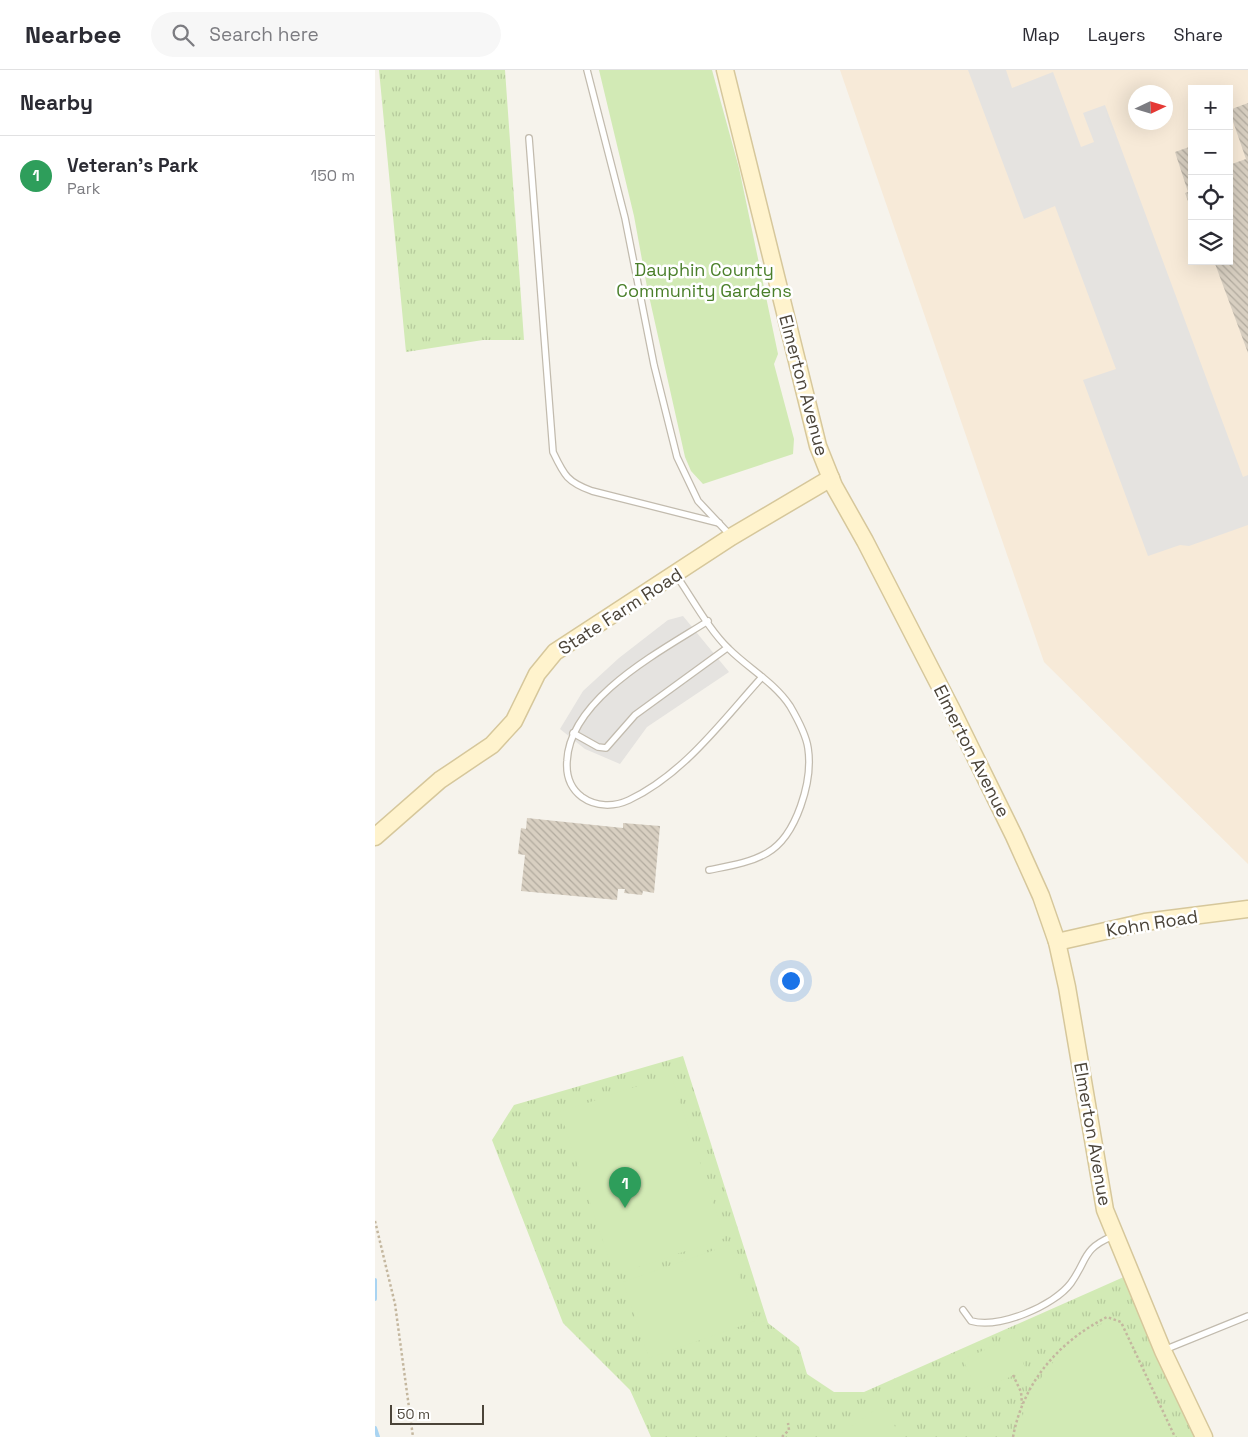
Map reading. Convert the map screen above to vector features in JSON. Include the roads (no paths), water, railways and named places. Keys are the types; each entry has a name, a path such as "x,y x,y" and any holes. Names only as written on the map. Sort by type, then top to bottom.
{"main road":[{"name":"Elmerton Avenue","path":"725,70 818,446 831,478 900,608 1015,836 1041,896 1057,942 1067,987 1105,1210 1163,1351 1204,1437"},
{"name":"State Farm Road","path":"375,837 440,780 492,744 514,721 537,674 555,652 676,575 731,537 831,478"},
{"name":"Kohn Road","path":"1057,942 1145,922 1248,908"}],"lane":[{"path":"587,70 625,218 654,365 677,457 698,501 731,537"},
{"path":"529,138 553,452 564,476 577,486 592,491 719,523"},
{"path":"676,575 727,648 762,677 789,704 808,748 803,804 789,831 769,852 747,862 709,870"},
{"path":"707,621 620,680 592,707 573,733 568,748 567,768 571,786 583,798 601,805 613,806 648,790 686,762 762,677"},
{"path":"573,733 598,747 606,748 635,715 727,648"},
{"path":"963,1310 971,1321 991,1322 1010,1319 1051,1301 1072,1282 1088,1251 1115,1235"},
{"path":"1163,1351 1248,1316"}],"waterway":[{"path":"375,1280 375,1299"},
{"path":"375,1428 378,1437"}],"place":[{"name":"Veteran's Park","path":"625,1208"}],"park label":[{"name":"Dauphin County Community Gardens","path":"704,279"}]}
